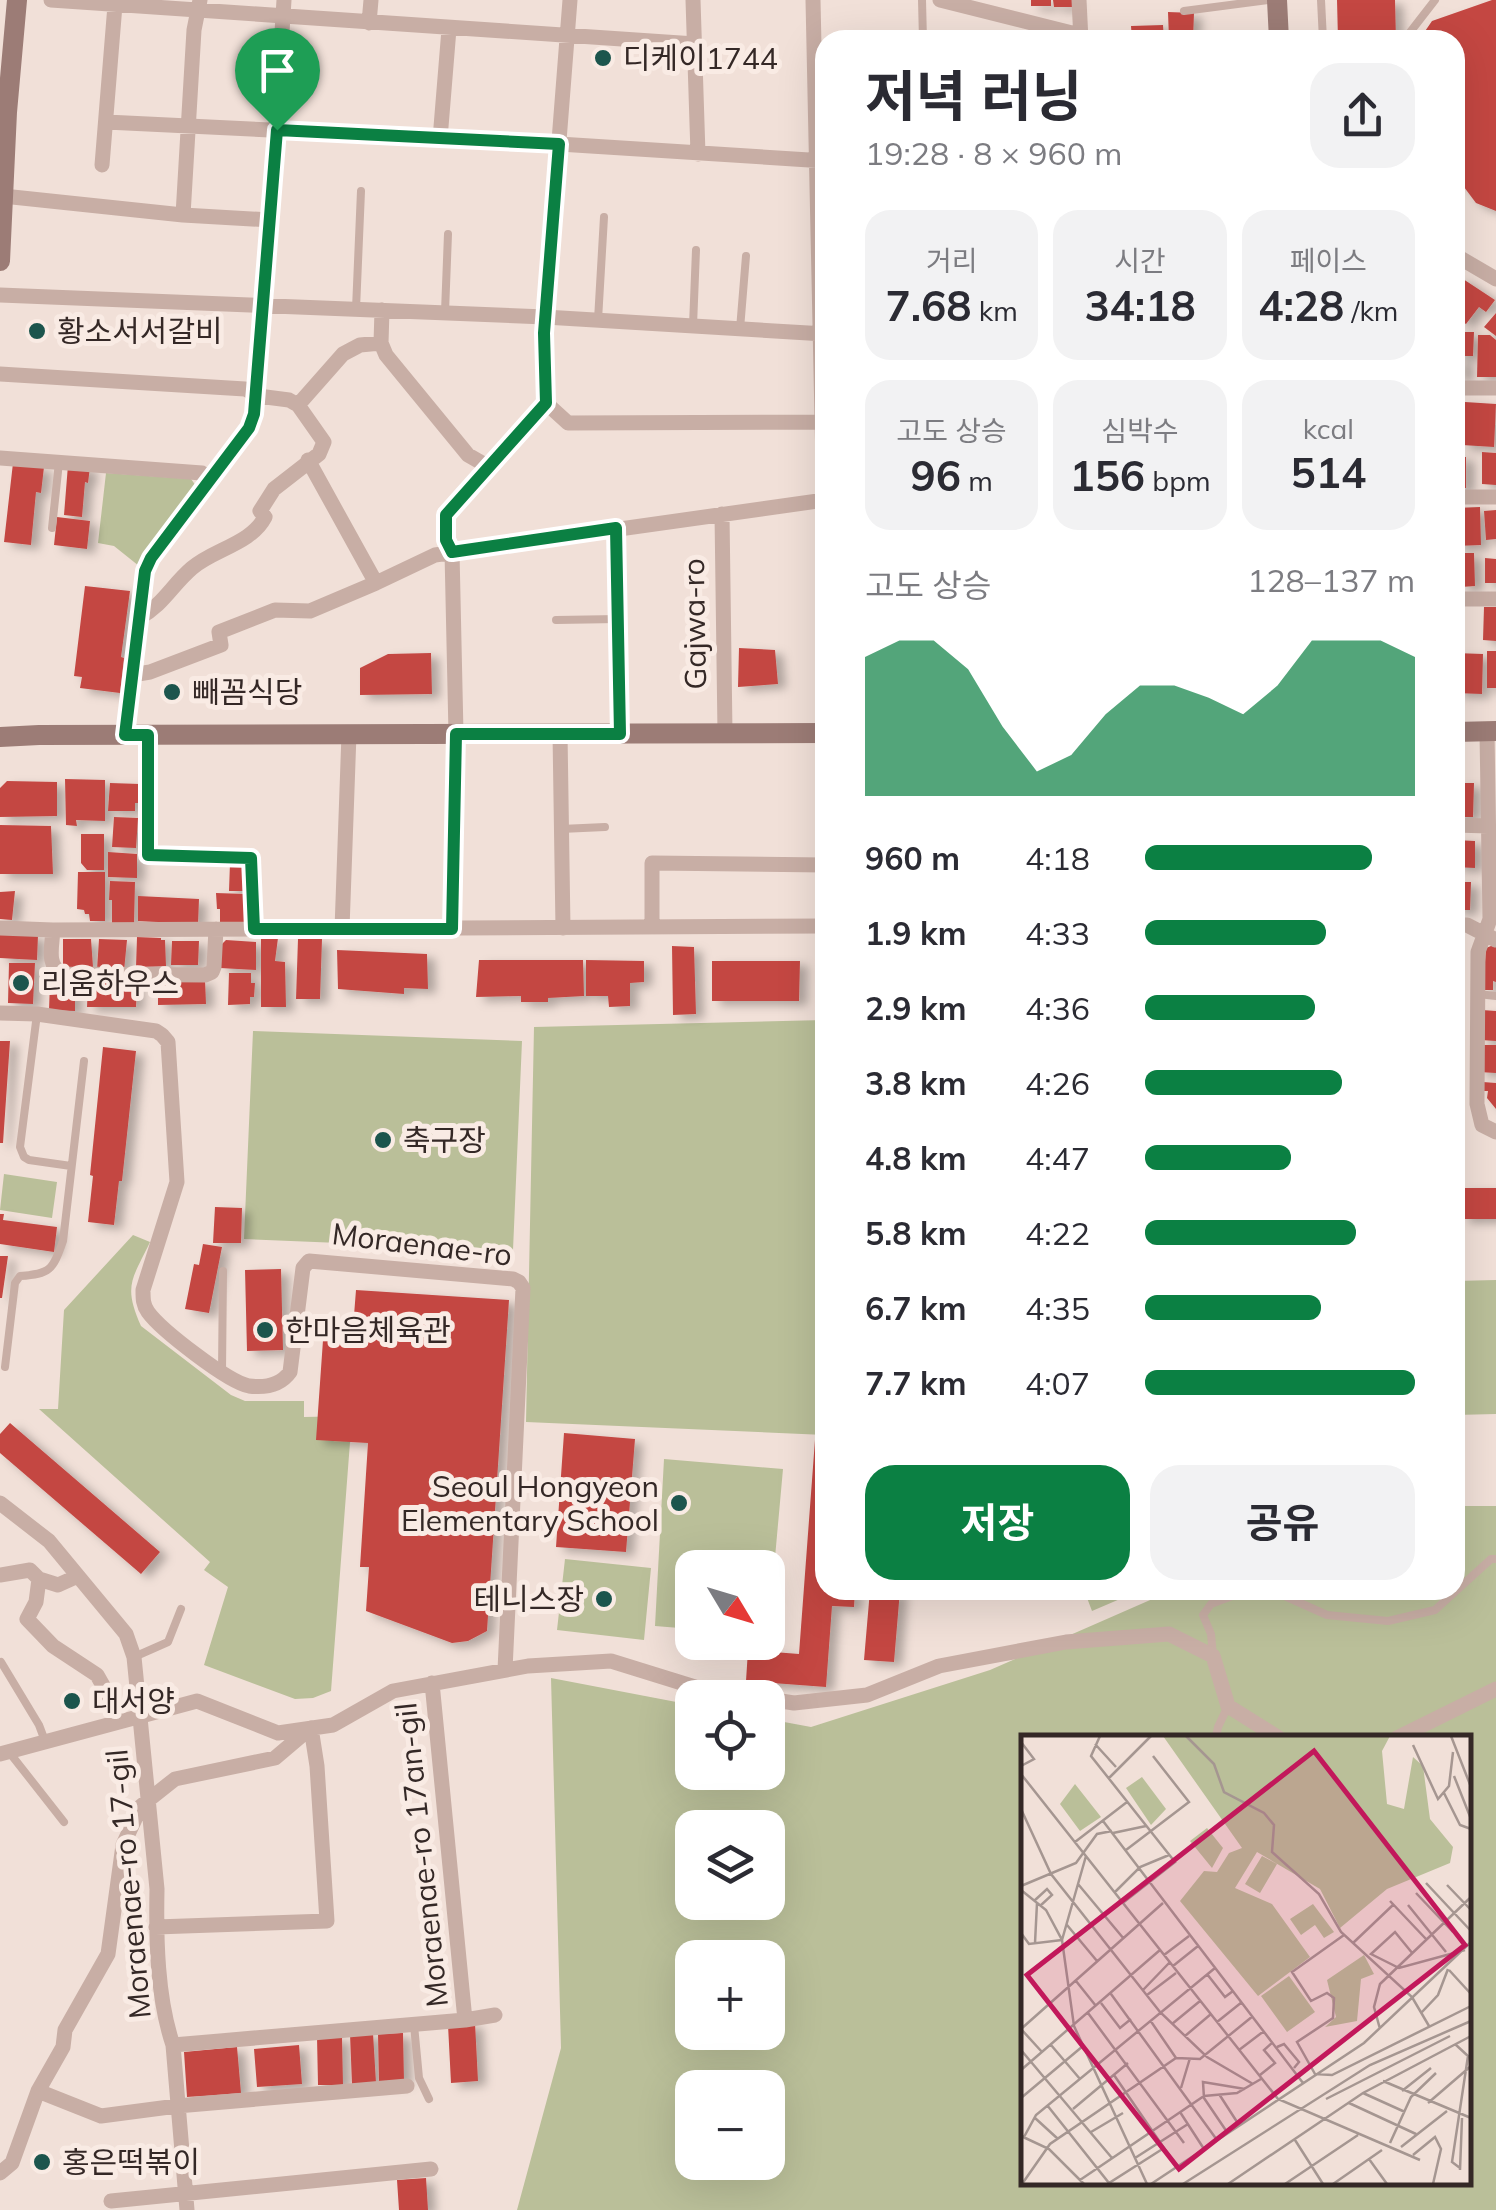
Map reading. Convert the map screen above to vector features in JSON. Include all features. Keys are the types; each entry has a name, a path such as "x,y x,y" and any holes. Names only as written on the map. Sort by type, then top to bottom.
{"main road":[{"path":"0,261 17,0"},
{"path":"1276,0 1278,30"},
{"path":"1465,732 1492,732"},
{"name":"Gajwa-ro","path":"0,737 815,733"}],"street":[{"path":"51,0 199,6 282,17 695,44"},
{"path":"125,735 146,566 249,428 258,396 284,0"},
{"path":"369,23 371,0"},
{"path":"452,929 456,734 452,552 446,540 446,515 546,403 545,316 570,0"},
{"path":"694,0 698,154"},
{"path":"812,0 815,60"},
{"path":"1079,0 1082,30"},
{"path":"945,1 993,7 1060,30"},
{"path":"102,165 115,5"},
{"path":"184,214 194,30 199,6"},
{"path":"440,138 449,29"},
{"path":"106,122 815,161"},
{"path":"4,196 271,220"},
{"path":"1465,260 1496,279"},
{"path":"0,294 545,316 815,333"},
{"path":"382,310 381,343 386,356 468,454 490,466"},
{"path":"298,405 343,354 360,345 381,343"},
{"path":"0,374 245,388 258,396 298,405 324,442 319,454 274,490 260,511 265,517 262,524 194,566 154,610 139,618"},
{"path":"1465,388 1496,388"},
{"path":"546,403 568,423 815,422"},
{"path":"0,458 202,473 210,478"},
{"path":"308,460 376,583"},
{"path":"1465,497 1496,497"},
{"path":"132,675 220,645 219,632 275,610 310,611 435,555 815,501"},
{"name":"Gajwa-ro","path":"722,514 725,733"},
{"path":"616,528 620,734"},
{"path":"1465,599 1496,599"},
{"path":"1492,732 1488,826 1490,937 1478,952 1478,1111 1483,1127 1496,1132"},
{"path":"342,929 349,734"},
{"path":"560,734 563,928"},
{"path":"148,735 148,855 251,858 254,929"},
{"path":"1465,825 1488,826"},
{"path":"652,927 652,863 815,865"},
{"path":"0,928 815,926"},
{"path":"1465,926 1490,937"},
{"path":"53,930 52,965 63,974 206,976 214,968 216,930"},
{"name":"Moraenae-ro","path":"0,1013 37,1014 156,1032 168,1042 177,1182 143,1300 152,1318 238,1382 272,1386 288,1377 303,1268 309,1261 519,1282 523,1288 505,1670"},
{"name":"Moraenae-ro 17-gil","path":"0,1503 49,1542 126,1634 134,1657 157,1889 156,1928 166,2025 173,2046 187,2202"},
{"path":"0,1575 30,1570 39,1579 58,1585 78,1576"},
{"path":"39,1579 36,1602 28,1619 54,1646 97,1675 117,1722"},
{"path":"785,1701 867,1695 939,1666 1066,1642 1170,1634 1213,1656 1228,1706 1274,1735"},
{"path":"5,1753 197,1702 278,1733 333,1725 393,1691 528,1666 612,1661 675,1681"},
{"name":"Moraenae-ro 17an-gil","path":"432,1684 465,2020"},
{"path":"1403,1735 1496,1689"},
{"path":"0,2172 12,2164 38,2090 62,2047 64,2030 108,1954 123,1845 140,1806 175,1779 275,1758 312,1728"},
{"path":"156,1928 326,1921 312,1728"},
{"name":"Moraenae-ro 17an-gil","path":"173,2046 495,2015"},
{"path":"38,2090 101,2116 407,2086"},
{"path":"111,2202 187,2202 431,2169"}],"lane":[{"path":"922,0 924,30"},
{"path":"1184,11 1268,0"},
{"path":"1321,0 1322,30"},
{"path":"1412,30 1435,0"},
{"path":"356,309 361,191"},
{"path":"598,320 604,218"},
{"path":"445,312 448,234"},
{"path":"693,326 696,250"},
{"path":"740,328 746,256"},
{"path":"52,528 59,462"},
{"path":"556,620 618,619"},
{"path":"561,829 605,827"},
{"path":"1478,994 1496,996"},
{"path":"37,1014 21,1152 29,1160 71,1166"},
{"path":"5,1367 15,1283 20,1276 40,1276 55,1261 63,1241 84,1061"},
{"path":"222,1372 223,1271"},
{"path":"1465,1583 1491,1559 1496,1559"},
{"path":"1213,1656 1204,1614 1211,1604 1222,1600"},
{"path":"1293,1600 1327,1615 1388,1621 1435,1610 1446,1600"},
{"path":"134,1657 168,1642 181,1609"},
{"path":"2,1662 46,1742"},
{"path":"1217,1735 1228,1706"},
{"path":"5,1753 64,1822"},
{"path":"414,2024 418,2078 429,2100"}],"green space":[{"path":"106,473 191,479 196,486 139,566 114,546 98,543"},
{"path":"815,1020 815,1435 526,1422 534,1027"},
{"name":"축구장","path":"253,1031 522,1041 513,1250 244,1239"},
{"path":"4,1174 57,1182 52,1218 0,1210"},
{"path":"133,1235 150,1242 131,1291 141,1326 231,1395 245,1401 304,1401 304,1417 352,1416 331,1691 295,1699 204,1665 228,1587 204,1570 210,1562 39,1409 58,1409 64,1310"},
{"path":"1496,1280 1496,1414 1465,1415 1465,1281"},
{"path":"664,1459 783,1469 776,1550 675,1550 675,1628 655,1626"},
{"path":"1465,1506 1496,1506 1496,2210 517,2210 561,2048 551,1678 675,1702 675,1790 785,1790 785,1722 811,1727 990,1670 1150,1600 1465,1600"},
{"name":"테니스장","path":"565,1559 651,1568 644,1640 557,1630"},
{"path":"1088,1600 1118,1600 1092,1611"}],"building":[{"path":"1031,0 1051,0 1051,6 1031,6"},
{"path":"1053,0 1073,0 1073,7 1054,7"},
{"path":"1337,0 1395,0 1396,30 1338,30"},
{"path":"1496,0 1496,211 1476,203 1465,188 1465,30 1426,30 1432,21"},
{"path":"1168,12 1194,13 1193,30 1169,30"},
{"path":"1163,25 1163,30 1131,30 1131,26"},
{"path":"1465,280 1495,300 1486,312 1479,307 1466,324"},
{"path":"1496,313 1496,336 1484,327"},
{"path":"1465,332 1474,332 1473,356 1465,356"},
{"path":"1478,335 1490,335 1496,340 1496,377 1477,377"},
{"path":"1465,402 1496,404 1494,447 1465,445"},
{"path":"1482,452 1496,453 1496,485 1482,484"},
{"path":"13,463 44,467 41,493 36,492 31,545 4,542"},
{"path":"68,465 90,467 82,517 64,515"},
{"path":"1480,507 1481,545 1465,546 1465,508"},
{"path":"1496,510 1496,539 1486,540 1484,511"},
{"path":"57,517 90,521 87,549 54,545"},
{"path":"1465,553 1474,553 1475,586 1465,587"},
{"path":"1485,558 1496,559 1496,583 1485,583"},
{"path":"85,586 130,591 120,693 80,688 82,677 74,676"},
{"path":"1484,607 1496,607 1496,641 1483,640"},
{"path":"739,648 775,650 778,684 738,687"},
{"path":"1487,651 1496,651 1496,688 1487,688"},
{"path":"431,653 432,694 360,695 360,668 388,654"},
{"path":"1465,653 1483,654 1482,694 1465,693"},
{"path":"65,779 105,780 105,821 76,820 77,826 66,825"},
{"path":"7,781 57,782 57,816 0,817 0,788"},
{"path":"110,783 140,784 135,811 108,811"},
{"path":"1465,783 1474,783 1473,817 1465,817"},
{"path":"114,817 138,818 136,848 112,847"},
{"path":"0,825 51,826 53,874 0,874"},
{"path":"81,834 104,834 104,870 87,870 81,863"},
{"path":"1465,840 1475,841 1475,868 1465,868"},
{"path":"108,852 137,854 137,878 108,877"},
{"path":"245,862 245,891 229,891 230,863"},
{"path":"78,872 105,872 105,921 90,921 89,914 77,909"},
{"path":"110,881 135,882 134,923 112,923"},
{"path":"1465,882 1471,882 1470,910 1465,910"},
{"path":"15,891 12,920 0,919 0,892"},
{"path":"216,893 245,894 245,927 220,926"},
{"path":"138,896 199,899 198,924 138,921"},
{"path":"0,933 38,935 37,960 0,958"},
{"path":"137,937 165,940 166,966 136,967"},
{"path":"261,938 278,938 275,961 285,962 286,1007 261,1007"},
{"path":"63,939 91,939 93,967 63,967"},
{"path":"99,939 127,940 124,971 97,970"},
{"path":"298,939 322,939 320,999 296,999"},
{"path":"226,940 256,942 256,970 220,968 222,944"},
{"path":"172,941 199,941 198,965 171,965"},
{"path":"672,946 694,947 696,1014 673,1015"},
{"path":"1496,947 1496,982 1493,981 1493,990 1483,990 1486,948"},
{"path":"337,950 427,954 428,989 404,988 404,994 338,989"},
{"path":"479,960 583,960 584,996 548,998 548,1002 521,1002 521,996 476,997"},
{"path":"586,960 644,961 644,982 630,983 630,1006 609,1007 608,996 586,996"},
{"path":"712,961 800,961 799,1001 712,1001"},
{"name":"리움하우스","path":"9,963 35,963 33,1004 8,1003"},
{"path":"229,973 251,973 251,983 255,983 250,1004 228,1005"},
{"path":"158,980 205,980 206,1004 158,1005"},
{"path":"50,982 75,982 75,1011 49,1010"},
{"path":"88,983 137,983 136,1007 87,1007"},
{"path":"1482,1010 1496,1011 1496,1041 1481,1040"},
{"path":"0,1041 10,1041 3,1143 0,1143"},
{"path":"1479,1045 1496,1045 1496,1073 1479,1072"},
{"path":"103,1047 136,1051 114,1225 88,1222"},
{"path":"1483,1082 1496,1083 1496,1109 1487,1098 1488,1091 1482,1091"},
{"path":"1465,1188 1496,1188 1496,1219 1465,1219"},
{"path":"215,1207 242,1208 241,1243 213,1243"},
{"path":"0,1214 4,1214 3,1220 57,1227 54,1252 0,1244"},
{"path":"203,1244 222,1247 209,1313 185,1309 194,1264 199,1265"},
{"path":"0,1256 8,1256 2,1298 0,1298"},
{"name":"한마음체육관","path":"281,1269 283,1350 247,1351 245,1270"},
{"path":"356,1290 509,1300 487,1631 468,1641 452,1643 366,1611 369,1567 360,1567 368,1443 316,1440 324,1326 353,1328"},
{"path":"10,1423 160,1552 141,1574 0,1453 0,1434"},
{"path":"564,1433 635,1439 626,1552 556,1547"},
{"path":"815,1440 815,1600 854,1600 854,1607 832,1606 826,1687 785,1684 785,1680 746,1680 747,1660 785,1660 785,1653 799,1654"},
{"path":"869,1600 899,1600 894,1662 864,1660"},
{"path":"475,2023 478,2081 451,2083 448,2025"},
{"path":"373,2033 376,2083 352,2084 350,2034"},
{"path":"403,2033 404,2081 379,2082 378,2034"},
{"path":"317,2037 342,2037 343,2085 318,2085"},
{"path":"299,2045 302,2084 257,2087 254,2049"},
{"path":"237,2047 241,2093 187,2097 184,2052"},
{"path":"426,2178 428,2210 399,2210 397,2180"}],"place":[{"name":"디케이1744","path":"603,58"},
{"name":"황소서서갈비","path":"37,331"},
{"name":"빼꼼식당","path":"172,692"},
{"name":"리움하우스","path":"21,983"},
{"name":"축구장","path":"383,1140"},
{"name":"한마음체육관","path":"265,1330"},
{"name":"Seoul Hongyeon Elementary School","path":"679,1503"},
{"name":"테니스장","path":"604,1599"},
{"name":"대서양","path":"72,1701"},
{"name":"홍은떡볶이","path":"42,2162"}],"route":[{"path":"277,130 559,144 544,333 546,403 446,515 446,540 452,552 616,528 620,734 456,734 452,929 254,929 251,858 148,855 148,735 125,735 145,571 249,428 254,414 277,130"}]}
